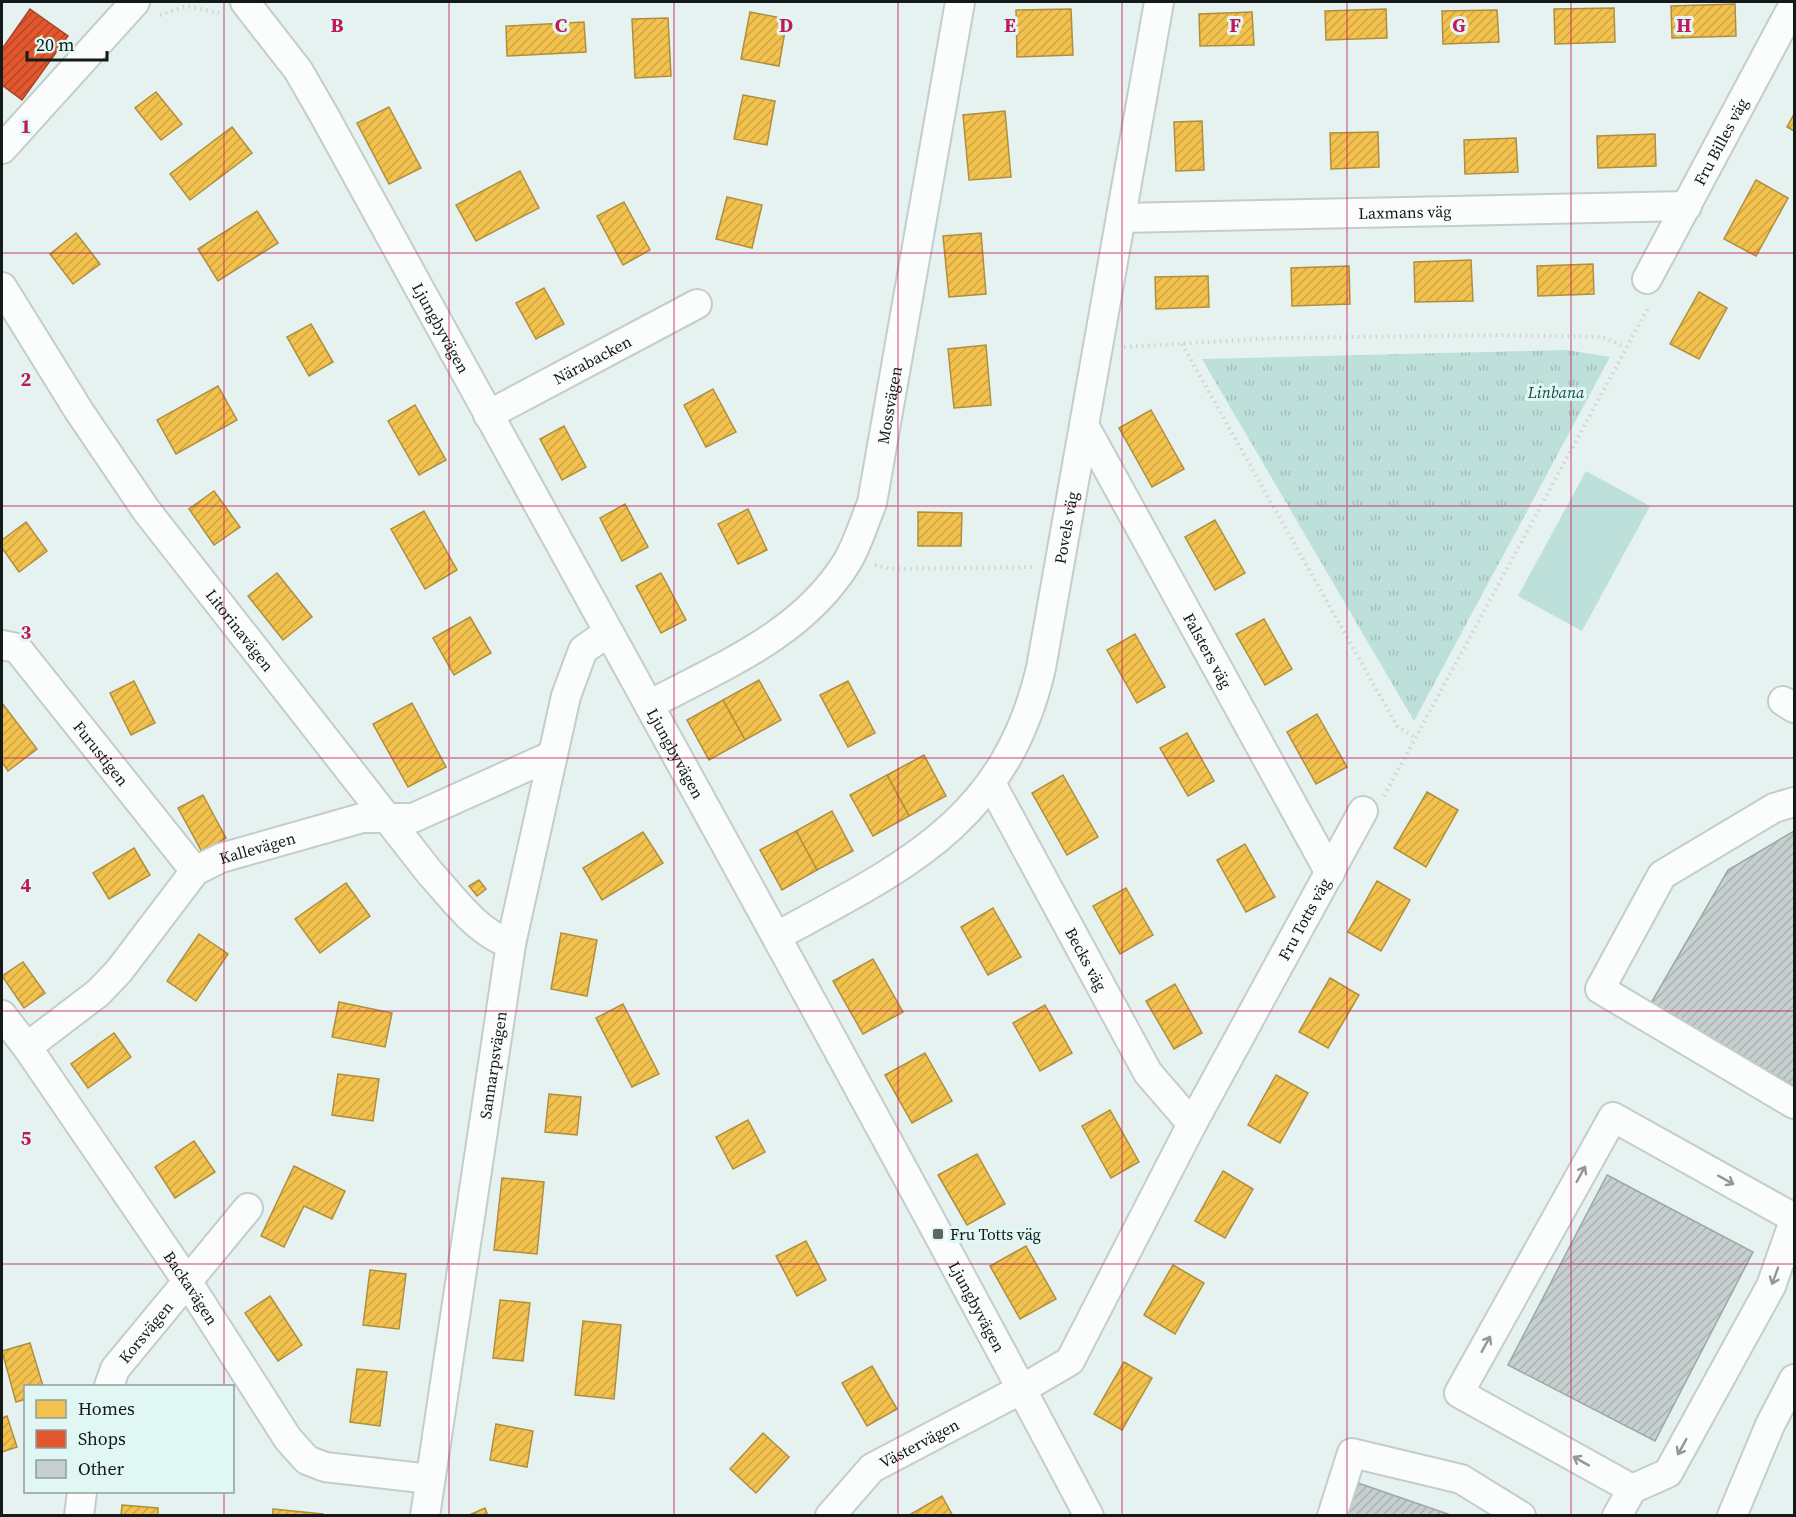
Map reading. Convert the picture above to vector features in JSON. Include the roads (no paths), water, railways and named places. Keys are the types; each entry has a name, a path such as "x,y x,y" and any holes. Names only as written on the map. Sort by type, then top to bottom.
{"street":[{"path":"2,150 135,2"},
{"name":"Ljungbyvägen","path":"246,2 298,70 607,633 777,936 1089,1515"},
{"name":"Mossvägen","path":"649,705 770,640 824,594 849,560 872,502 960,2"},
{"name":"Povels väg","path":"777,936 914,859 957,823 992,785 1020,734 1037,688 1060,569 1159,2"},
{"name":"Fru Billes väg","path":"1647,279 1794,4"},
{"name":"Laxmans väg","path":"1120,218 1687,206"},
{"name":"Litorinavägen","path":"2,287 79,411 146,510 430,873 478,925 494,938 512,944"},
{"name":"Närabacken","path":"488,415 697,304"},
{"name":"Falsters väg","path":"1085,428 1330,873"},
{"name":"Sannarpsvägen","path":"425,1515 512,944 566,696 578,660 588,645 607,633"},
{"name":"Furustigen","path":"2,645 17,648 195,870"},
{"name":"Kallevägen","path":"27,1047 105,986 195,870 221,858 362,818 413,818 553,754"},
{"name":"Becks väg","path":"992,785 1148,1073 1192,1124"},
{"path":"1794,802 1774,808 1662,875 1600,989 1794,1104"},
{"name":"Fru Totts väg","path":"1022,1389 1070,1361 1192,1124 1364,811"},
{"name":"Backavägen","path":"2,1015 27,1047 187,1281 288,1439 307,1460 325,1467 430,1479"},
{"path":"1617,1515 1632,1489 1668,1473 1771,1286 1794,1220 1613,1117 1459,1393 1632,1489"},
{"name":"Korsvägen","path":"109,1385 116,1369 248,1208"},
{"path":"1732,1515 1770,1425 1794,1379"},
{"name":"Västervägen","path":"830,1515 872,1468 1022,1389"},
{"path":"1332,1515 1352,1453 1461,1479 1521,1515"},
{"path":"79,1515 82,1493"}],"place":[{"name":"Fru Totts väg","path":"938,1234"}],"park label":[{"name":"Linbana","path":"1556,392"}]}
